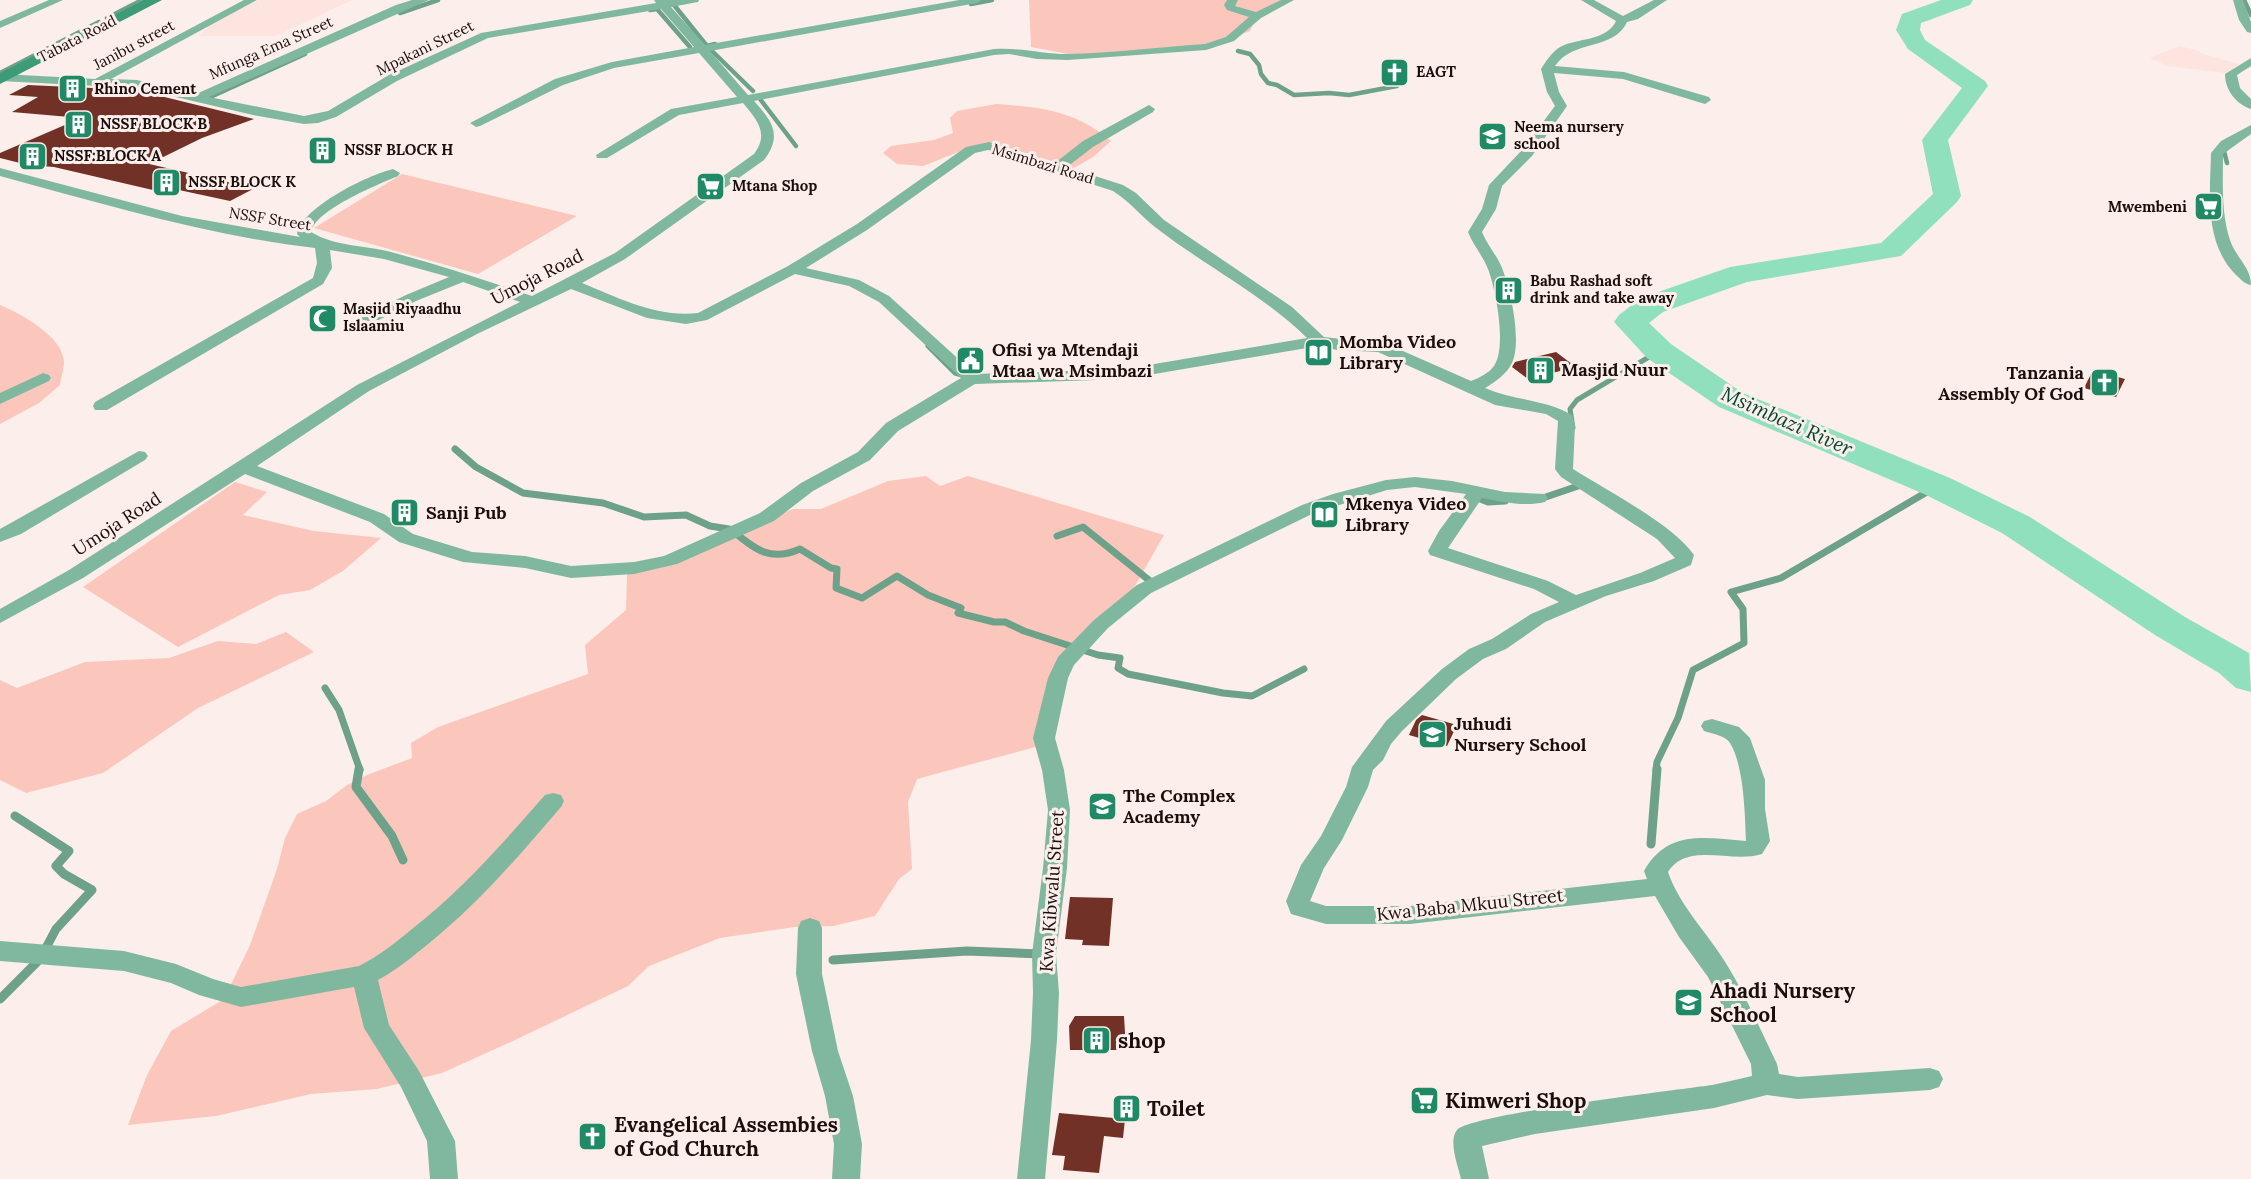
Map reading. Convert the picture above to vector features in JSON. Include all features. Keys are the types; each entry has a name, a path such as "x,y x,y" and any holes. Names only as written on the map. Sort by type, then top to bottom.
{"main road":[{"name":"Tabata Road","path":"2,78 155,0"}],"street":[{"path":"0,25 57,0"},
{"name":"Janibu street","path":"94,83 252,0"},
{"name":"Mfunga Ema Street","path":"197,98 400,7 424,0"},
{"name":"Mpakani Street","path":"197,98 304,120 318,119 332,114 393,78 485,35 661,3 694,0"},
{"path":"476,123 580,74 700,49 977,0"},
{"path":"1233,0 1229,5 1231,8 1257,16"},
{"path":"602,155 675,112 1004,51 1068,57 1206,46 1230,39 1257,16 1289,0"},
{"path":"1586,0 1622,20 1634,17 1662,0"},
{"path":"2238,0 2251,30"},
{"name":"Umoja Road","path":"0,617 76,574 363,388 410,362 570,284 628,251 759,157 769,137 765,120 661,3"},
{"path":"1547,69 1562,51 1610,34 1620,26 1622,20"},
{"path":"2251,62 2234,70 2230,79 2236,93 2251,105"},
{"path":"1547,69 1624,76 1705,100"},
{"path":"1473,387 1496,372 1503,364 1508,349 1500,286 1492,261 1483,250 1475,232 1489,209 1496,185 1527,153 1561,106 1553,92 1547,69"},
{"path":"2,78 137,84 197,98"},
{"path":"1059,167 1088,144 1149,109"},
{"path":"2251,129 2226,144 2217,153 2217,214 2223,246 2232,265 2251,281"},
{"name":"Msimbazi Road","path":"570,284 664,318 689,320 702,317 793,269 862,227 977,147 988,146 1059,167 1118,188 1131,196 1159,223 1287,310 1319,341"},
{"name":"NSSF Street","path":"0,172 182,220 275,239 385,255 463,277 534,302"},
{"path":"101,406 318,281 324,274 325,258 321,244 304,234 302,229 308,219 337,201 393,173"},
{"path":"793,269 854,282 884,299 971,379"},
{"path":"353,327 411,298 463,277"},
{"path":"244,467 291,487 377,518 406,538 470,558 525,562 571,572 634,568 670,560 767,517 807,487 864,456 892,427 971,379 1125,374 1319,341 1336,345 1381,347 1500,401 1551,410 1566,419 1564,469 1567,473 1664,535 1685,555 1684,561 1575,602 1541,585 1437,551 1448,531 1474,496"},
{"path":"0,399 43,378"},
{"path":"0,536 139,456"},
{"name":"Kwa Kibwalu Street","path":"1031,1179 1044,1040 1046,993 1044,954 1055,867 1059,810 1053,770 1044,738 1058,678 1065,662 1101,624 1143,589 1308,508 1365,490 1415,482 1452,486 1505,497 1539,498"},
{"name":"Kwa Baba Mkuu Street","path":"1575,602 1538,618 1499,644 1466,660 1394,726 1381,741 1375,755 1363,767 1357,787 1330,840 1313,865 1298,901 1300,907 1306,911 1326,915 1410,915 1661,886"},
{"path":"1712,726 1731,732 1740,740 1754,780 1754,809 1758,841 1754,848 1747,850 1693,846 1674,851 1662,859 1656,871 1661,886 1688,930 1718,971 1764,1064 1767,1084"},
{"path":"12,953 124,961 176,974 208,988 241,997 364,975 386,964 446,917 490,874 553,801"},
{"path":"810,928 809,974 825,1051 839,1096 848,1144 846,1179"},
{"path":"364,975 377,1028 410,1079 441,1141 444,1179"},
{"path":"1474,1179 1467,1139 1535,1122 1714,1096 1767,1084 1798,1088 1930,1078"}],"shaded area":[{"path":"259,0 352,0 276,36 199,36 215,21"},
{"path":"1029,0 1281,0 1257,16 1250,31 1217,43 1084,57 1031,47"},
{"path":"2179,46 2239,64 2225,73 2167,66 2150,58"},
{"path":"996,104 1057,112 1085,123 1111,141 1093,157 1074,168 1051,167 989,149 971,147 923,166 897,164 883,153 891,146 934,140 953,133 950,118 957,111"},
{"path":"402,174 577,216 478,274 314,228"},
{"path":"0,305 29,320 49,335 62,352 64,368 60,385 39,403 0,424"},
{"path":"926,476 940,486 968,476 1164,535 1128,598 1061,665 1050,743 917,779 908,802 912,869 899,879 875,916 833,926 795,927 720,938 649,966 628,986 442,1073 377,1089 311,1094 216,1116 128,1125 147,1075 171,1031 224,999 250,945 277,869 285,838 297,814 326,801 347,785 367,775 412,758 411,743 438,727 588,674 585,645 626,610 627,573 793,509 821,509 888,481"},
{"path":"235,482 267,492 243,515 314,531 381,538 343,571 310,590 279,595 178,647 83,587"},
{"path":"286,632 314,652 198,708 103,773 26,793 0,780 0,680 17,688 85,662 169,658 218,641 256,644"}],"building":[{"path":"28,85 136,90 254,119 202,138 149,164 255,188 230,201 179,190 170,194 54,167 28,165 0,158 0,153 81,118 12,112 38,97 9,95"},
{"name":"Masjid Nuur","path":"1556,352 1576,367 1528,379 1512,367 1515,362"},
{"name":"Tanzania Assembly Of God","path":"2093,370 2125,379 2116,397 2084,388"},
{"name":"Juhudi Nursery School","path":"1422,715 1457,725 1447,746 1409,735 1416,720"},
{"path":"1070,897 1113,898 1109,946 1082,945 1083,940 1065,939"},
{"name":"shop","path":"1075,1016 1124,1016 1126,1050 1070,1050 1069,1026"},
{"path":"1059,1113 1125,1119 1123,1138 1104,1136 1099,1173 1063,1170 1065,1156 1052,1155"}],"waterway":[{"path":"107,18 142,0"},
{"path":"400,13 438,0"},
{"path":"971,4 992,0"},
{"name":"Msimbazi River","path":"1962,0 1910,19 1908,30 1916,44 1976,86 1935,140 1947,196 1890,250 1741,274 1652,305 1630,322 1659,351 1731,400 1937,486 2016,525 2170,626 2234,663 2251,678"},
{"path":"2244,0 2251,15"},
{"path":"674,5 707,46 715,44"},
{"path":"650,10 657,9 690,47"},
{"path":"0,73 99,22"},
{"path":"711,50 753,91"},
{"path":"1238,51 1250,54 1259,65 1261,74 1268,83 1277,85 1294,95 1329,93 1349,95 1397,86"},
{"path":"206,99 305,54"},
{"path":"760,99 796,146"},
{"path":"2227,163 2224,151 2228,147"},
{"path":"928,346 955,373 965,376"},
{"path":"1573,428 1570,409 1577,400 1659,351"},
{"path":"455,449 476,467 523,493 603,503 644,517 686,515 710,526 735,530 734,532 764,552 781,554 800,549 831,568 837,569 836,588 862,598 897,576 928,595 961,608 958,613 994,622 1005,622 1024,631 1098,655 1120,658 1118,668 1128,674 1223,693 1252,696 1304,669"},
{"path":"1540,499 1581,485 1580,482"},
{"path":"1656,770 1657,762 1678,718 1693,670 1744,643 1743,609 1731,592 1781,578 1937,486"},
{"path":"1475,497 1488,502 1505,501"},
{"path":"1057,536 1083,527 1155,585"},
{"path":"325,688 339,710 360,770"},
{"path":"359,769 356,787 392,836 403,860"},
{"path":"1651,844 1657,769"},
{"path":"0,999 40,959 56,929 92,890 64,874 56,866 69,851 15,816"},
{"path":"833,960 967,951 1040,954"}],"place":[{"name":"EAGT","path":"1395,72"},
{"name":"Rhino Cement","path":"73,89"},
{"name":"NSSF BLOCK B","path":"79,124"},
{"name":"Neema nursery school","path":"1493,136"},
{"name":"NSSF BLOCK H","path":"323,150"},
{"name":"NSSF:BLOCK A","path":"33,156"},
{"name":"NSSF BLOCK K","path":"167,182"},
{"name":"Mtana Shop","path":"711,186"},
{"name":"Mwembeni","path":"2208,207"},
{"name":"Babu Rashad soft drink and take away","path":"1509,290"},
{"name":"Masjid Riyaadhu Islaamiu","path":"322,318"},
{"name":"Momba Video Library","path":"1318,352"},
{"name":"Ofisi ya Mtendaji Mtaa wa Msimbazi","path":"971,360"},
{"name":"Masjid Nuur","path":"1540,370"},
{"name":"Tanzania Assembly Of God","path":"2105,383"},
{"name":"Sanji Pub","path":"405,513"},
{"name":"Mkenya Video Library","path":"1324,514"},
{"name":"Juhudi Nursery School","path":"1433,734"},
{"name":"The Complex Academy","path":"1102,806"},
{"name":"Ahadi Nursery School","path":"1689,1003"},
{"name":"shop","path":"1097,1041"},
{"name":"Kimweri Shop","path":"1424,1101"},
{"name":"Toilet","path":"1126,1109"},
{"name":"Evangelical Assembies of God Church","path":"593,1137"}]}
